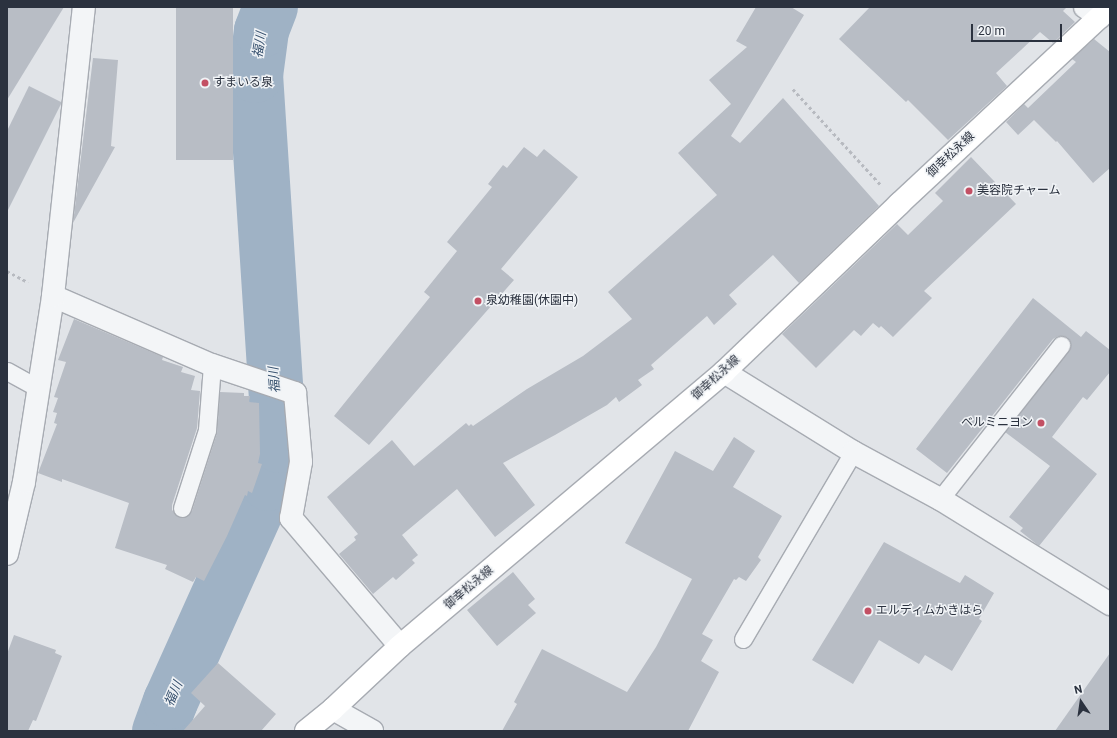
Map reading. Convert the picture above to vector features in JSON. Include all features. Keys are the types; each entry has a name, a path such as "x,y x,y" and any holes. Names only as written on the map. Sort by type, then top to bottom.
{"main road":[{"name":"御幸松永線","path":"306,731 333,709 400,646 724,372 1102,11"}],"street":[{"path":"7,554 24,482 53,296 84,7"},
{"path":"53,296 212,365 294,393 301,462 291,518 400,646"},
{"path":"724,372 853,452 940,499 1110,604"},
{"path":"333,709 372,731"}],"lane":[{"path":"940,499 1061,345"},
{"path":"182,508 207,430 212,365"},
{"path":"7,371 39,389"},
{"path":"743,639 853,452"}],"path":[{"path":"793,89 899,204"}],"building":[{"path":"7,7 64,7 7,100"},
{"name":"すまいる泉","path":"176,7 233,7 233,160 176,160"},
{"path":"756,7 791,7 804,15 731,136 740,143 783,98 879,206 799,283 773,255 729,295 737,304 714,325 707,316 651,365 654,369 638,380 642,385 619,402 616,397 607,405 503,463 535,505 495,537 457,489 402,535 418,555 412,560 415,563 396,580 393,577 373,594 339,554 356,540 354,537 358,534 327,497 392,440 414,466 466,423 469,426 471,424 473,426 527,389 583,356 632,319 608,292 717,195 678,153 731,104 709,80 747,47 736,41"},
{"path":"870,7 1067,7 1063,11 1075,22 1053,43 1040,32 996,73 1007,86 948,140 908,100 906,102 839,39"},
{"path":"1094,39 1110,52 1110,168 1093,183 1057,141 1056,142 1034,120 1018,135 1006,122 1024,104 1028,108 1076,62 1072,59"},
{"path":"93,58 118,60 111,146 115,147 73,223"},
{"path":"29,86 61,102 61,104 7,212 7,131"},
{"path":"524,147 537,157 544,149 578,177 501,269 514,280 369,445 334,416 430,297 424,292 457,251 447,242 492,187 488,184 503,165 507,168"},
{"path":"971,157 1016,204 924,291 932,298 893,337 881,326 879,328 873,323 861,336 854,330 816,368 782,334 897,224 908,235 943,201 935,193"},
{"path":"1033,298 1081,337 1086,331 1110,350 1110,372 1087,400 1083,397 1052,437 1097,474 1039,546 1020,531 1023,528 1009,517 1050,466 1005,432 1069,351 1070,342 1067,337 1058,336 1053,339 947,473 916,449"},
{"path":"74,319 163,357 162,360 183,367 181,372 195,376 191,390 200,391 197,428 172,505 172,510 179,517 184,518 192,511 217,433 220,392 244,393 244,396 250,396 249,402 259,403 260,454 258,463 262,464 252,493 248,491 247,496 245,495 227,536 204,581 196,577 193,582 165,569 167,565 115,548 129,503 62,479 62,482 38,473 57,424 54,423 57,413 53,412 58,398 54,397 66,362 58,360"},
{"path":"734,437 755,451 733,487 782,516 758,557 761,560 746,581 739,577 736,580 734,579 702,634 713,640 701,661 719,672 688,731 502,731 517,704 514,702 542,649 627,692 656,647 692,579 625,543 675,451 713,471"},
{"path":"884,542 960,583 965,575 994,593 979,619 982,621 952,671 925,655 919,664 879,640 853,684 812,660"},
{"path":"513,572 535,599 528,605 536,613 497,646 467,610"},
{"path":"14,635 56,650 55,653 62,656 36,721 33,720 28,731 7,731 7,654"},
{"path":"1110,653 1110,731 1055,731"},
{"path":"218,663 276,714 261,731 183,731 205,706 191,693"}],"waterway":[{"name":"福川","path":"159,731 170,701 268,483 279,445 255,75 261,30 270,7"}],"place":[{"name":"すまいる泉","path":"205,83"},
{"name":"美容院チャーム","path":"969,191"},
{"name":"泉幼稚園(休園中)","path":"478,301"},
{"name":"ベルミニヨン","path":"1041,423"},
{"name":"エルディムかきはら","path":"868,611"}]}
